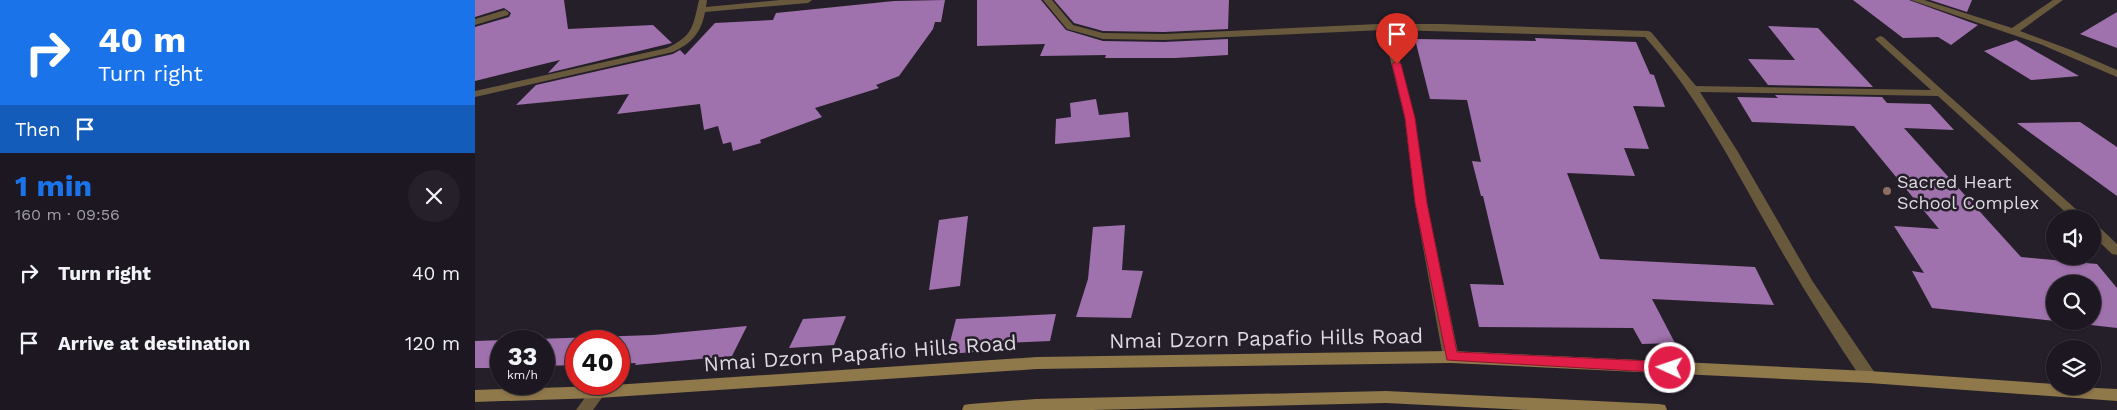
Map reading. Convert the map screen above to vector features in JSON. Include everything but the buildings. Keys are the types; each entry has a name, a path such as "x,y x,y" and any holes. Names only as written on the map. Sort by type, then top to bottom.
{"street":[{"path":"476,95 670,50 688,42 695,33 702,5 808,0"},
{"path":"1047,0 1070,27 1103,36 1164,38 1387,28 1509,28 1649,34 1693,89 1737,158 1776,230 1832,324 1869,377"},
{"path":"1915,0 2075,54 2117,74"},
{"path":"2013,32 2059,0"},
{"path":"475,22 505,13"},
{"path":"1387,28 1410,118 1421,203 1451,357"},
{"path":"1880,39 1938,93 2071,210"},
{"path":"1693,89 1938,93"},
{"path":"2101,236 2117,251"},
{"name":"Nmai Dzorn Papafio Hills Road","path":"630,390 1037,363 1451,357 1869,377 2117,395"},
{"name":"Nmai Dzorn Papafio Hills Road","path":"475,396 565,393"},
{"path":"584,410 596,395"},
{"path":"971,410 1036,405 1386,397 1659,410"}],"place":[{"name":"Sacred Heart School Complex","path":"1887,191"}],"route":[{"path":"1397,64 1410,118 1421,203 1451,357 1670,368"}]}
